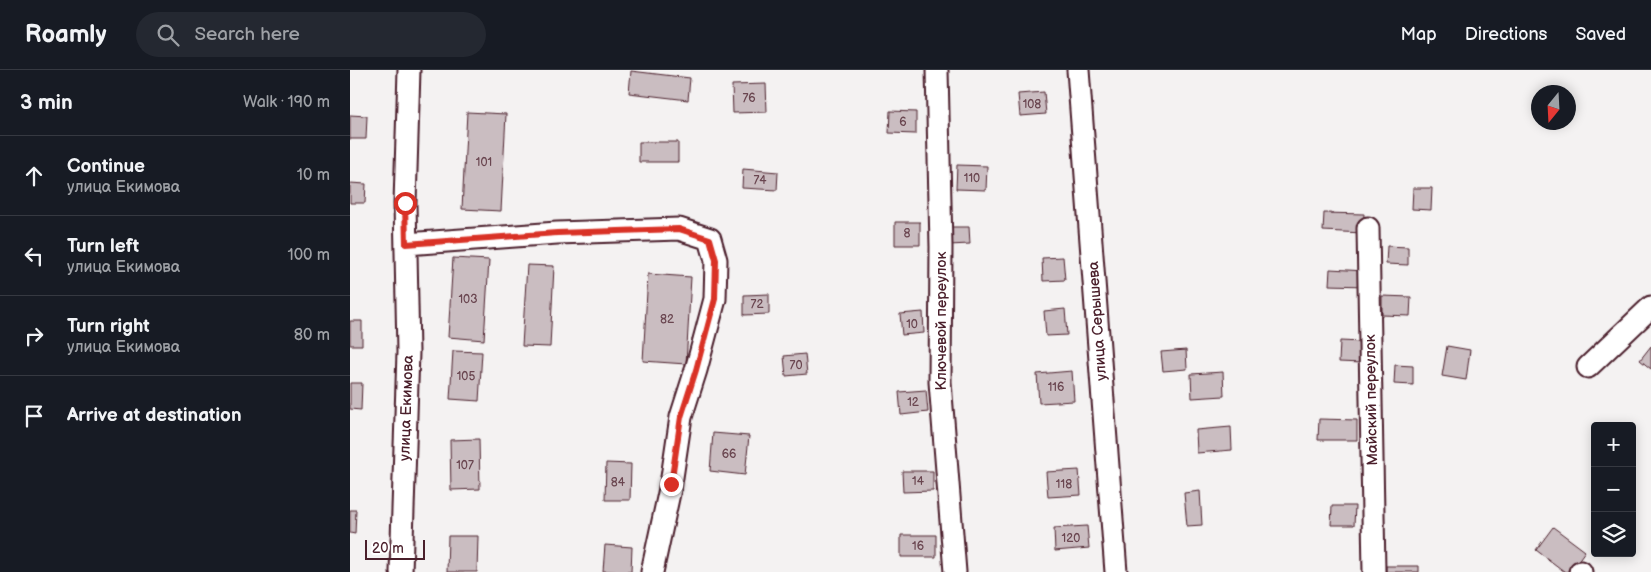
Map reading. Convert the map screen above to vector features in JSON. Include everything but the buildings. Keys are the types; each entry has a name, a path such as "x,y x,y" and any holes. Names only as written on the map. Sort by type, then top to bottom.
{"street":[{"name":"улица Екимова","path":"401,572 408,352 405,203 409,70"},
{"name":"Ключевой переулок","path":"936,70 941,247 940,382 955,572"},
{"name":"улица Серышева","path":"1078,70 1116,572"},
{"name":"Майский переулок","path":"1368,228 1374,572"},
{"path":"406,244 557,233 679,229 710,239 716,260 715,299 681,417 671,484 652,572"},
{"path":"1588,367 1651,307"}],"route":[{"path":"405,203 406,244 557,233 679,229 710,239 716,260 715,299 681,417 671,484"}]}
